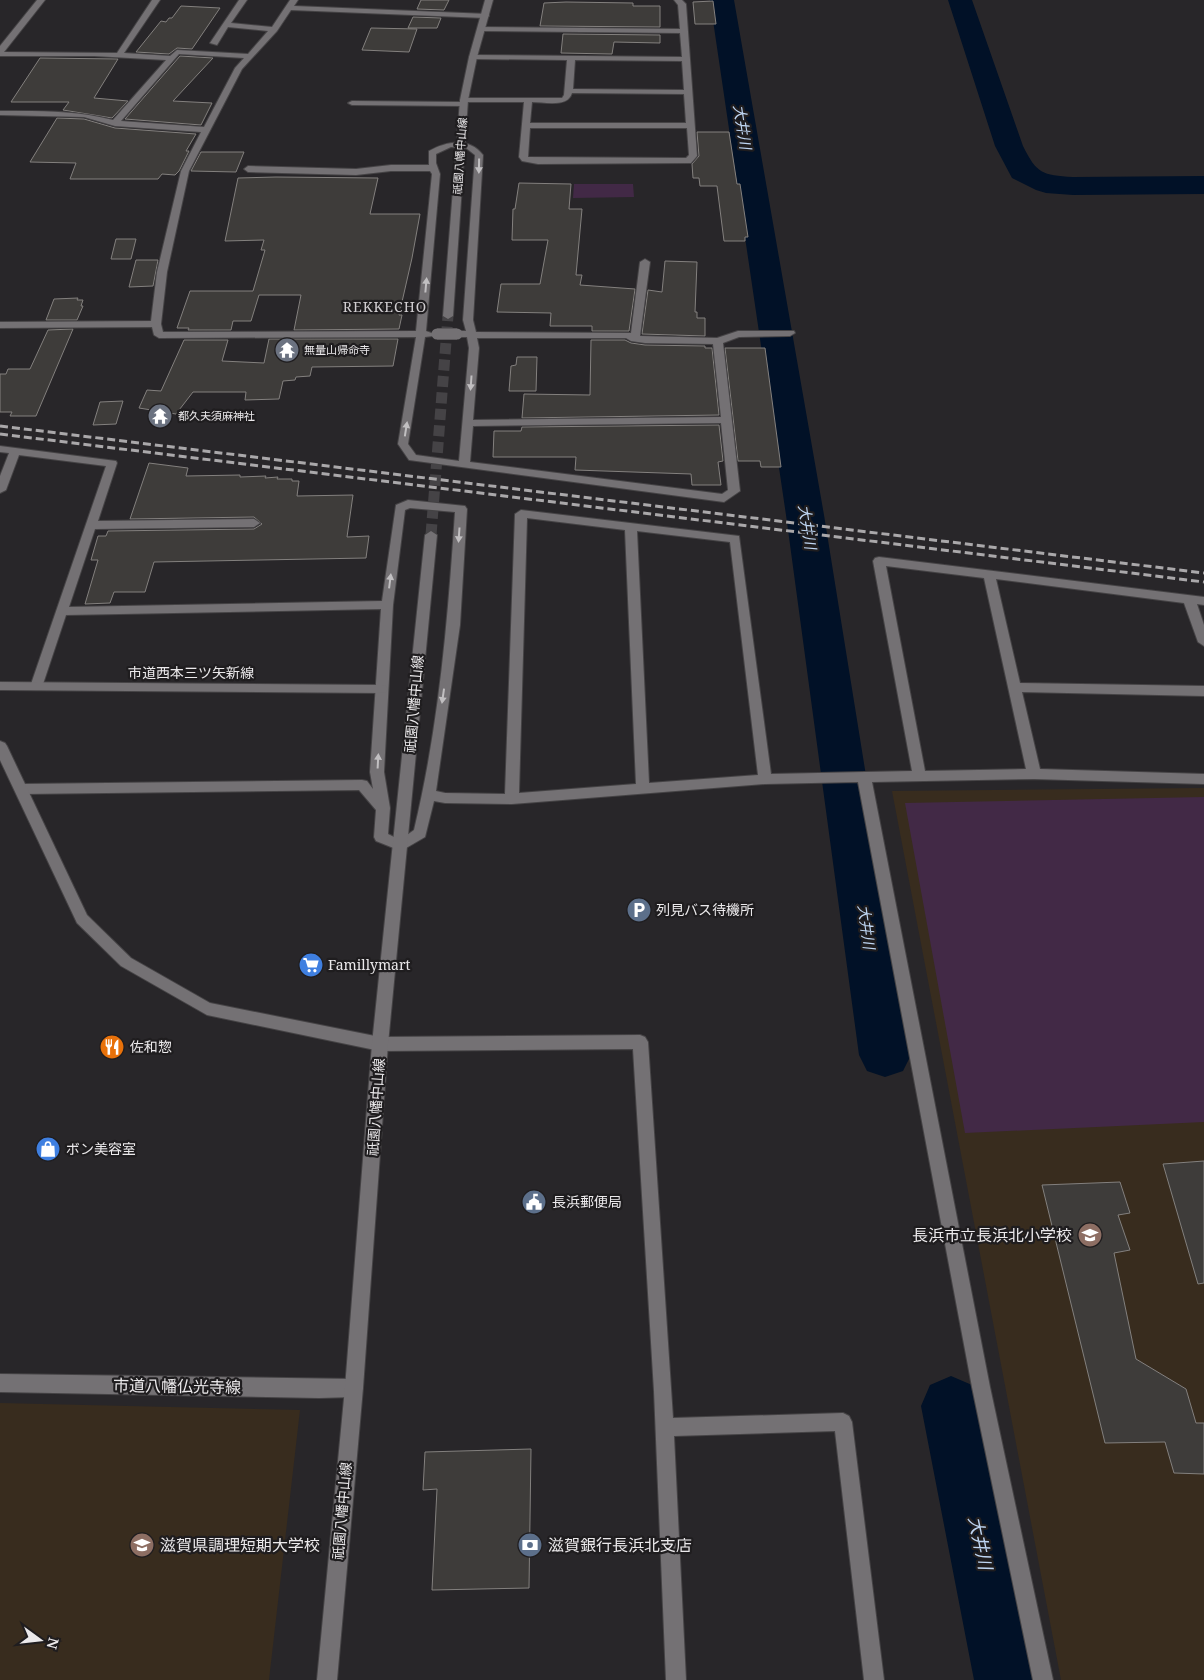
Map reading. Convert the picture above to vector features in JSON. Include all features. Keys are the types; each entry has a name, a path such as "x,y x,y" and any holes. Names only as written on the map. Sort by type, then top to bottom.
{"street":[{"path":"1,50 41,0"},
{"path":"120,55 156,0"},
{"path":"214,43 243,0"},
{"name":"祇園八幡中山線","path":"448,316 464,102 473,57 489,0"},
{"path":"528,101 523,156 530,161 682,163 688,161 693,156 682,2 678,0"},
{"path":"485,16 292,4 274,29 239,68 185,171 162,272 156,324 159,335 458,334 626,336 635,339 718,341 738,334 787,333"},
{"path":"226,25 274,29"},
{"path":"482,28 684,31"},
{"path":"1,50 171,58"},
{"path":"115,123 176,52 250,56"},
{"path":"473,57 686,59"},
{"path":"352,103 562,100 568,98 571,59"},
{"path":"569,91 688,92"},
{"path":"0,113 76,114 115,123 205,130"},
{"path":"526,125 690,126"},
{"path":"464,465 474,348 468,320 474,223 478,202 479,155 471,146 460,144 445,147 432,153 431,158 436,174 421,334 404,444 413,458 464,465 724,498 734,491 718,341"},
{"path":"248,169 356,172 391,168 433,168"},
{"path":"635,339 645,262"},
{"path":"0,324 156,324"},
{"path":"469,422 726,420"},
{"path":"0,449 112,463 36,687"},
{"path":"0,490 15,451"},
{"path":"408,504 461,509 454,625 429,795 420,833 401,846 381,837 383,809 377,772 387,605 400,508 408,504"},
{"path":"512,799 521,514 735,540 765,779"},
{"path":"90,525 254,523"},
{"path":"631,527 643,788"},
{"name":"祇園八幡中山線","path":"327,1680 354,1388 380,1044 431,535"},
{"path":"919,776 879,561 1204,601"},
{"path":"989,574 1034,774"},
{"path":"1189,599 1204,642"},
{"path":"61,611 387,605"},
{"name":"市道西本三ツ矢新線","path":"0,686 382,689"},
{"path":"1014,687 1204,690"},
{"path":"0,746 82,919 126,962 207,1009 380,1044 640,1042 665,1427 676,1680"},
{"path":"429,795 445,798 512,799 765,779 860,777 1034,774 1204,779"},
{"path":"860,777 981,1387 1042,1680"},
{"path":"22,789 362,785 383,809"},
{"name":"市道八幡仏光寺線","path":"0,1383 354,1388"},
{"path":"665,1427 843,1422 874,1680"}],"shaded area":[{"path":"574,184 633,184 634,197 573,198"},
{"name":"長浜市立長浜北小学校","path":"1204,788 1204,1680 1061,1680 892,791"},
{"path":"1204,797 1204,1122 965,1133 905,803"},
{"name":"滋賀県調理短期大学校","path":"0,1403 300,1410 269,1680 0,1680"}],"building":[{"path":"421,0 449,0 444,10 417,9"},
{"path":"713,1 716,24 695,24 693,2"},
{"path":"544,3 633,3 633,6 660,6 660,27 540,26"},
{"path":"181,6 220,8 192,49 177,48 169,54 136,52 161,21 166,22 169,18 172,18"},
{"path":"413,17 441,18 437,28 408,28"},
{"path":"371,28 417,29 409,52 362,50"},
{"path":"563,34 660,35 660,43 614,42 612,54 561,53"},
{"path":"180,56 213,58 173,101 212,103 201,125 125,119"},
{"path":"40,58 118,59 94,98 128,101 112,118 63,110 69,102 11,102"},
{"path":"57,118 84,119 115,128 196,134 186,151 189,151 179,171 175,175 162,174 158,179 70,179 76,163 30,162"},
{"path":"697,132 729,132 737,184 740,184 748,237 745,237 745,241 724,241 717,186 700,186 699,178 693,178 692,164 699,156"},
{"path":"201,152 244,152 236,172 191,171"},
{"path":"238,178 378,178 370,214 420,214 399,315 402,315 399,329 294,330 301,295 259,295 251,321 233,321 231,330 188,330 189,328 177,328 190,291 253,291 265,250 261,250 264,240 225,241"},
{"path":"519,183 571,184 569,209 582,209 576,275 582,275 580,285 635,289 629,331 592,331 592,326 550,326 551,313 497,312 501,284 540,284 548,240 512,240 513,209 515,209"},
{"path":"116,239 136,239 131,259 111,259"},
{"path":"136,260 158,260 153,286 129,287"},
{"path":"665,261 697,262 695,312 697,312 697,318 705,318 705,336 642,334 648,290 662,292"},
{"path":"78,298 77,300 83,300 81,306 83,306 77,320 46,320 54,299"},
{"path":"73,329 36,416 10,416 12,412 0,412 0,374 6,374 8,369 30,369 48,330"},
{"path":"269,339 398,339 393,366 312,367 310,376 296,377 295,380 283,381 279,399 245,400 246,392 193,392 176,414 139,408 147,390 161,391 184,340 228,340 222,361 264,363"},
{"path":"591,340 625,340 645,345 705,346 705,348 712,348 719,415 522,418 524,394 590,395"},
{"path":"725,348 765,348 781,467 761,467 760,461 738,461"},
{"path":"517,357 537,357 536,391 509,391 511,366 516,365"},
{"path":"123,401 116,424 93,425 100,402"},
{"path":"719,425 723,461 718,462 721,485 692,485 691,474 575,470 576,457 493,457 494,431 521,431 522,427"},
{"path":"149,463 188,468 186,476 240,475 240,477 266,476 265,478 292,479 292,481 299,481 297,496 353,495 347,537 369,536 366,558 154,562 145,592 114,592 110,603 85,604 98,560 91,560 98,536 106,536 108,531 254,529 262,524 254,517 130,519"},
{"path":"1204,1161 1204,1283 1198,1284 1163,1164"},
{"path":"1120,1182 1130,1213 1118,1215 1130,1250 1114,1253 1136,1359 1186,1389 1196,1423 1204,1423 1204,1474 1174,1473 1165,1442 1105,1443 1042,1185"},
{"path":"531,1449 529,1588 432,1590 437,1489 423,1490 425,1452"}],"waterway":[{"name":"大井川","path":"722,0 805,515 885,1055"},
{"path":"960,0 1009,146 1022,172 1046,184 1073,186 1204,185"},
{"name":"大井川","path":"951,1406 1008,1680"}],"tunnel":[{"path":"431,535 448,316"}],"railway":[{"path":"0,426 1204,573"},
{"path":"0,434 1204,582"}],"place":[{"name":"無量山帰命寺","path":"287,350"},
{"name":"都久夫須麻神社","path":"160,416"},
{"name":"列見バス待機所","path":"639,910"},
{"name":"Famillymart","path":"311,965"},
{"name":"佐和惣","path":"112,1047"},
{"name":"ボン美容室","path":"48,1149"},
{"name":"長浜郵便局","path":"534,1202"},
{"name":"長浜市立長浜北小学校","path":"1090,1235"},
{"name":"滋賀県調理短期大学校","path":"142,1545"},
{"name":"滋賀銀行長浜北支店","path":"530,1545"}],"district":[{"name":"REKKECHO","path":"385,307"}]}
